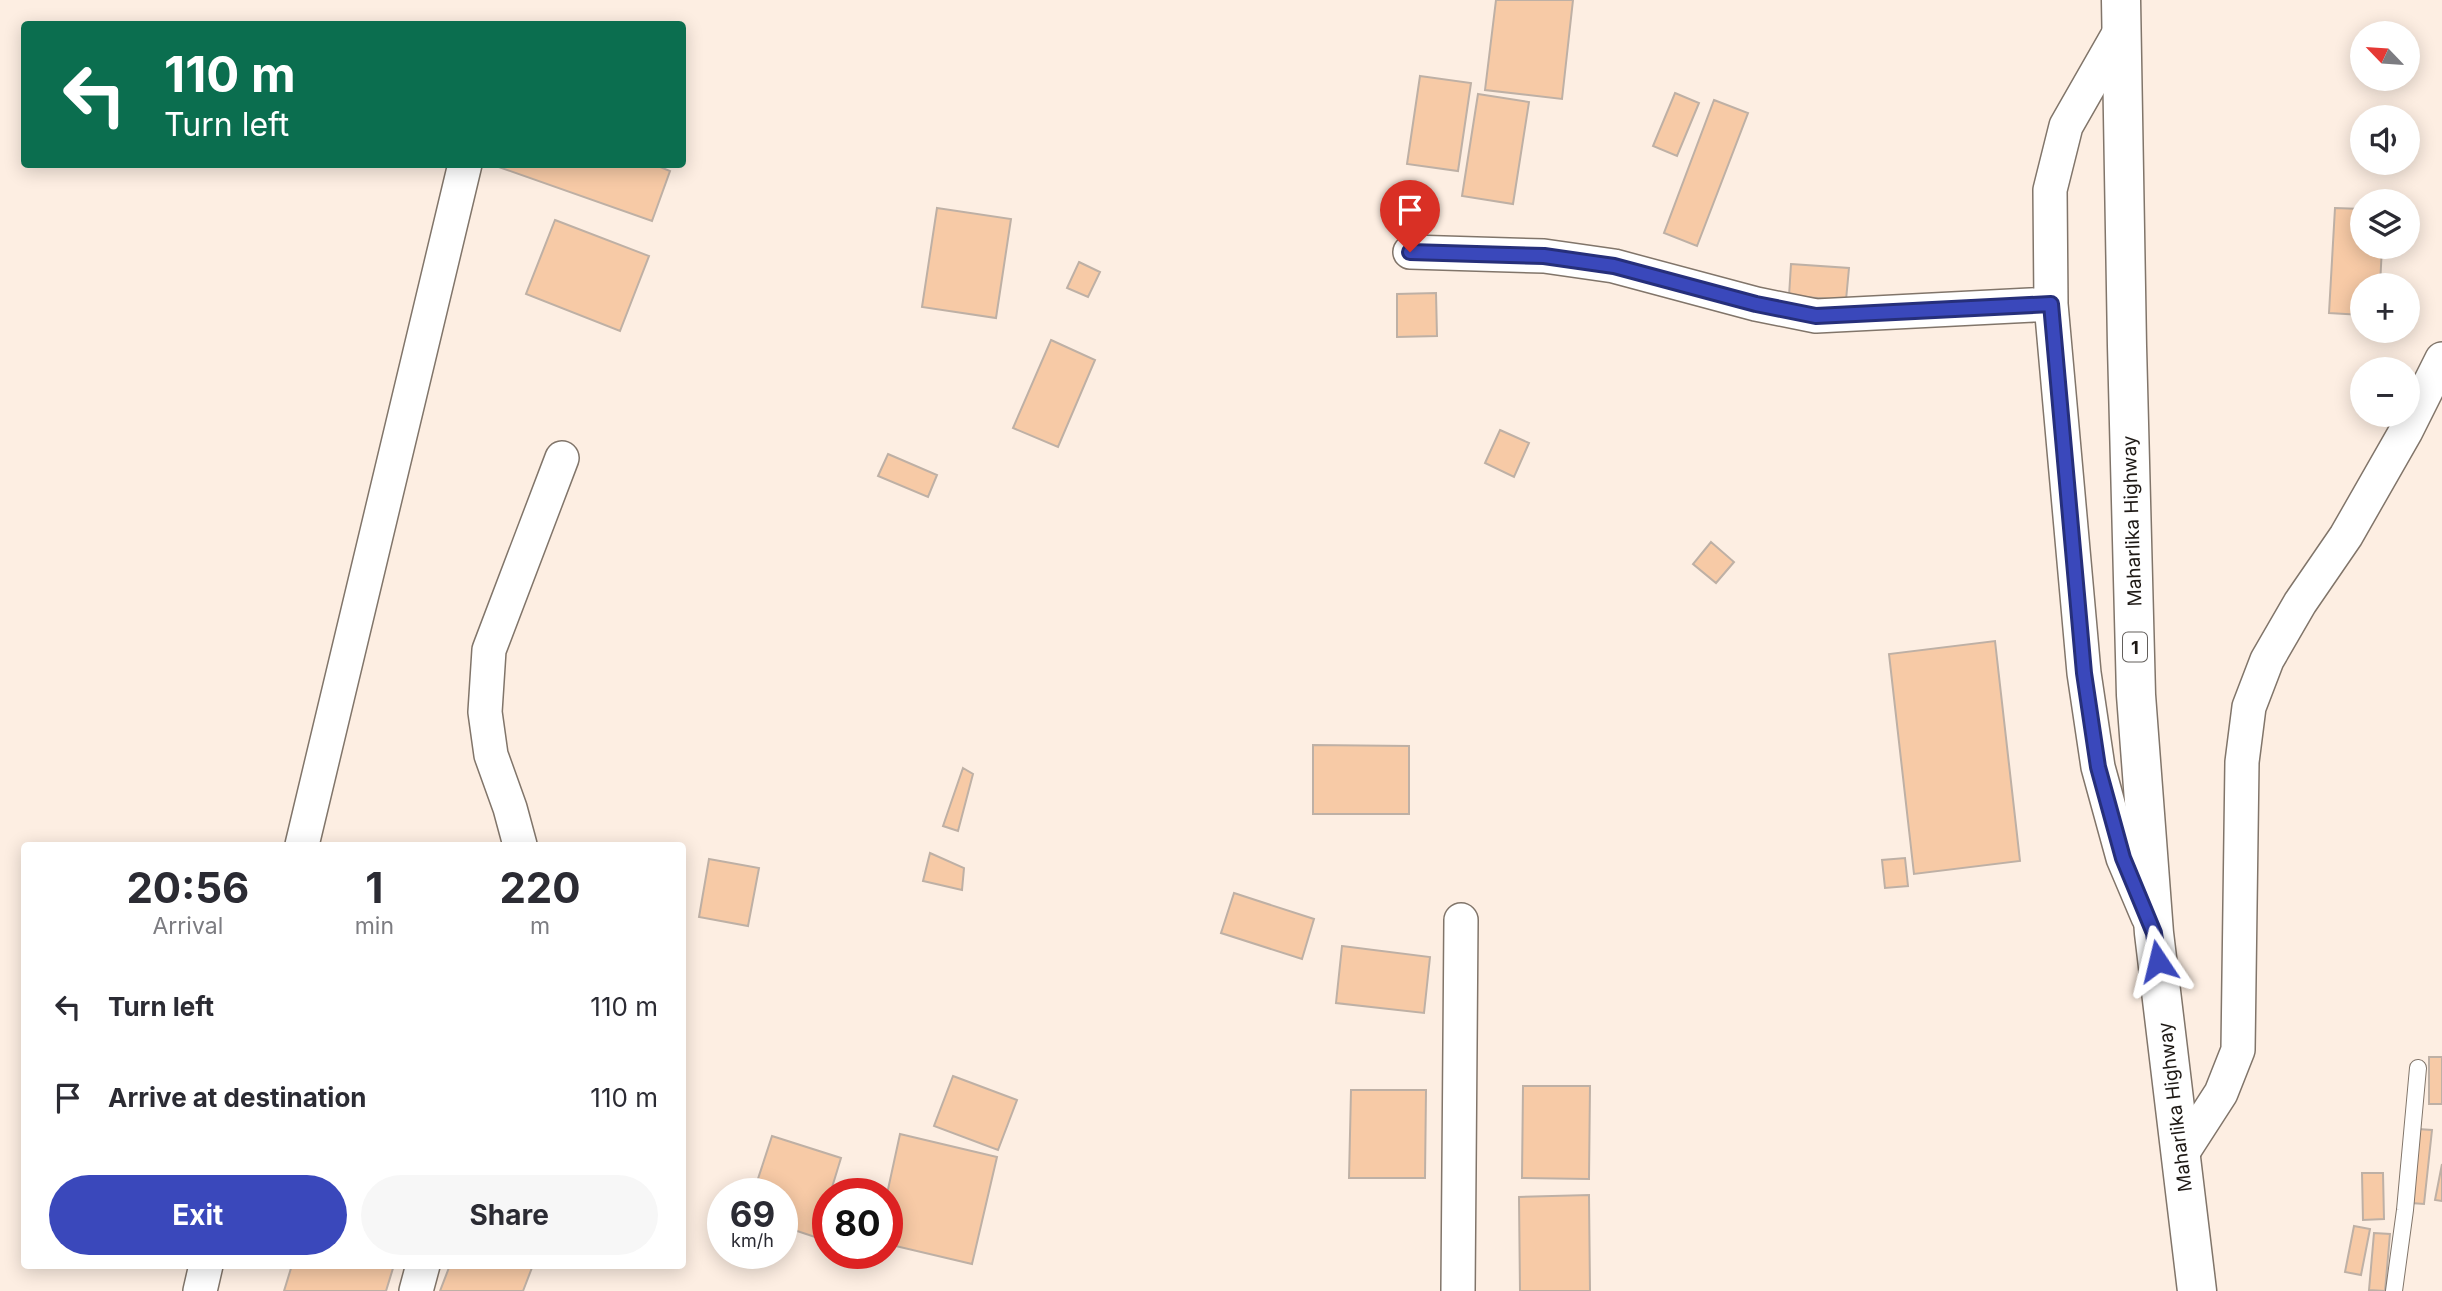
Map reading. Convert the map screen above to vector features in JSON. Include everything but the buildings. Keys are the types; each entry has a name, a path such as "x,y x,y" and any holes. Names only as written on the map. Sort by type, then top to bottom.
{"highway":[{"name":"Maharlika Highway","path":"2122,14 2136,695 2154,933 2197,1291"}],"street":[{"path":"2122,14 2066,126 2049,190 2051,304 2084,673 2098,767 2123,858 2154,933"},
{"path":"303,842 464,168"},
{"path":"1410,252 1544,256 1614,266 1756,304 1816,316 2051,304"},
{"path":"2181,1155 2221,1093 2238,1051 2242,762 2249,707 2267,660 2300,603 2346,536 2406,431 2442,359"},
{"path":"519,842 491,755 485,712 489,650 562,458"},
{"path":"1458,1291 1461,920"},
{"path":"200,1291 205,1269"},
{"path":"416,1291 422,1269"}],"lane":[{"path":"2394,1291 2405,1210 2418,1069"}],"route":[{"path":"1410,252 1544,256 1614,266 1756,304 1816,316 2051,304 2084,673 2098,767 2123,858 2154,933 2158,961"}]}
